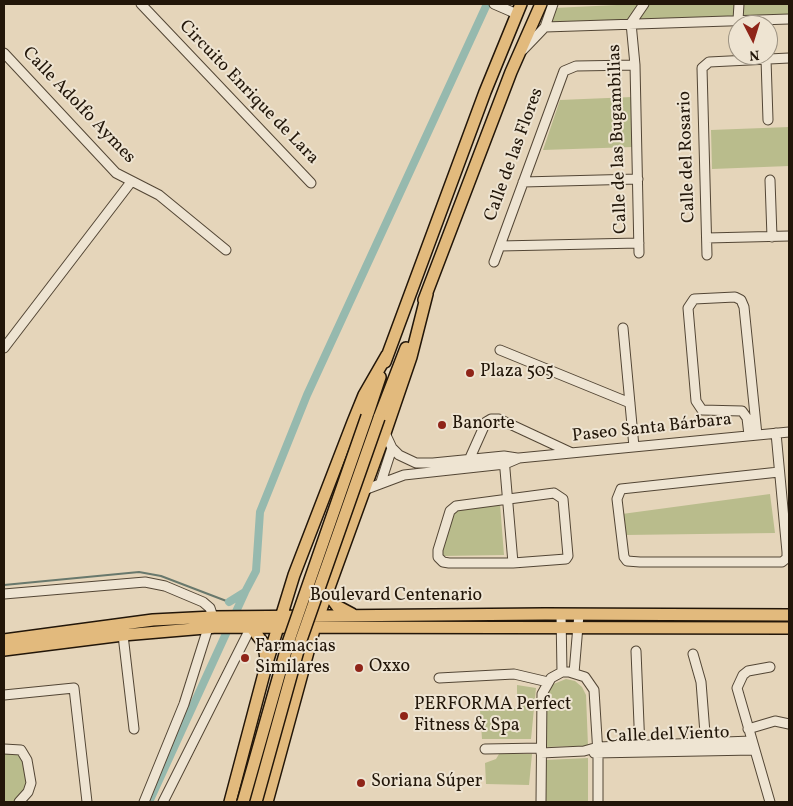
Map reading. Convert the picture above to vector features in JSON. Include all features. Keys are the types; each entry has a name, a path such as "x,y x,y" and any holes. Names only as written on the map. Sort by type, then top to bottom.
{"main road":[{"path":"256,802 301,640 379,418 518,56 541,4"},
{"path":"243,802 289,640 387,355 485,92 519,9"},
{"path":"267,802 327,588 385,433 411,357 427,294"},
{"path":"230,802 268,661 294,575 352,422 368,387 387,355"},
{"path":"294,575 296,582 308,590 315,591 327,588"},
{"path":"327,588 337,606 354,615"},
{"name":"Boulevard Centenario","path":"317,621 354,615 786,615"},
{"name":"Boulevard Centenario","path":"4,640 128,623 248,623 280,621 789,630"},
{"name":"Boulevard Centenario","path":"4,650 215,622"},
{"path":"248,623 264,644 268,661"},
{"path":"4,650 36,642 46,634"},
{"path":"268,661 276,652 292,651 305,661"}],"street":[{"name":"Circuito Enrique de Lara","path":"141,4 311,183"},
{"path":"495,4 519,9"},
{"path":"518,56 545,27 553,4"},
{"path":"631,23 644,4"},
{"path":"545,27 728,20"},
{"name":"Calle de las Bugambilias","path":"631,23 636,65 639,254"},
{"name":"Calle Adolfo Aymes","path":"4,54 116,173 159,195 226,250"},
{"name":"Calle del Rosario","path":"707,255 702,68 710,62 728,61"},
{"name":"Calle de las Flores","path":"494,262 564,72 576,66 636,65"},
{"path":"766,65 768,120"},
{"path":"523,182 638,179"},
{"path":"770,180 772,237"},
{"path":"4,348 131,182"},
{"path":"707,238 789,236"},
{"path":"500,246 639,243"},
{"path":"735,297 741,300 744,307 753,435 747,418 742,411 702,410 696,401 688,308 694,299 735,297"},
{"path":"623,328 634,447"},
{"path":"500,350 630,403"},
{"path":"469,460 486,422 491,419 499,419 573,453"},
{"name":"Paseo Santa Bárbara","path":"364,490 381,482 414,473 519,458 789,432"},
{"path":"381,482 392,448 385,433"},
{"path":"776,433 787,552 786,558 782,562 640,562 627,561 624,557 617,500 621,489 779,472"},
{"name":"Paseo Santa Bárbara","path":"392,448 399,455 416,462 433,464 469,460 505,460"},
{"path":"505,460 513,563"},
{"path":"554,493 559,495 563,499 568,556 559,561 513,563 450,564 442,562 438,557 438,550 450,511 456,506 508,498 554,493"},
{"path":"4,594 135,581 166,586 203,602 210,608 215,622 144,802"},
{"path":"561,614 562,672"},
{"path":"574,672 579,614"},
{"path":"786,615 789,630"},
{"path":"128,623 123,635 134,729"},
{"path":"163,802 248,623"},
{"path":"112,625 123,635"},
{"path":"636,652 640,750"},
{"path":"693,654 701,682 706,747"},
{"path":"770,666 748,671 739,681 737,694 770,802"},
{"path":"541,802 542,694 548,682 562,672 574,672 585,677 594,690 598,751 598,802"},
{"path":"439,678 514,674 548,682"},
{"path":"4,695 74,688 87,802"},
{"path":"748,730 775,721 789,724"},
{"name":"Calle del Viento","path":"485,749 640,750 706,747 751,741"},
{"name":"Calle del Viento","path":"706,747 754,750"},
{"path":"4,749 21,750 27,760 31,784 28,792 19,802"}],"green space":[{"path":"638,4 789,4 789,17 778,17 778,15 728,15 728,19 549,24 553,8"},
{"path":"632,97 632,147 543,150 560,100"},
{"path":"789,127 789,166 712,169 711,130"},
{"path":"770,494 775,533 625,535 622,514"},
{"path":"500,504 504,555 442,556 441,550 453,515 458,509"},
{"path":"566,679 575,681 582,687 586,695 588,746 544,747 545,696 551,685"},
{"path":"517,685 536,688 531,739 482,739 480,710 517,708"},
{"path":"16,752 23,757 27,782 26,791 15,802 4,802 4,753"},
{"path":"499,754 532,754 529,785 486,784 485,763 496,759"},
{"path":"588,758 588,802 544,802 545,760"}],"waterway":[{"path":"229,602 245,592 256,571 260,512 307,395 487,4"},
{"path":"4,585 139,572 161,576 229,602"},
{"path":"149,802 245,592"}],"place":[{"name":"Plaza 505","path":"470,373"},
{"name":"Banorte","path":"442,425"},
{"name":"Farmacias Similares","path":"245,658"},
{"name":"Oxxo","path":"359,668"},
{"name":"PERFORMA Perfect Fitness & Spa","path":"404,716"},
{"name":"Soriana Súper","path":"361,783"}]}
